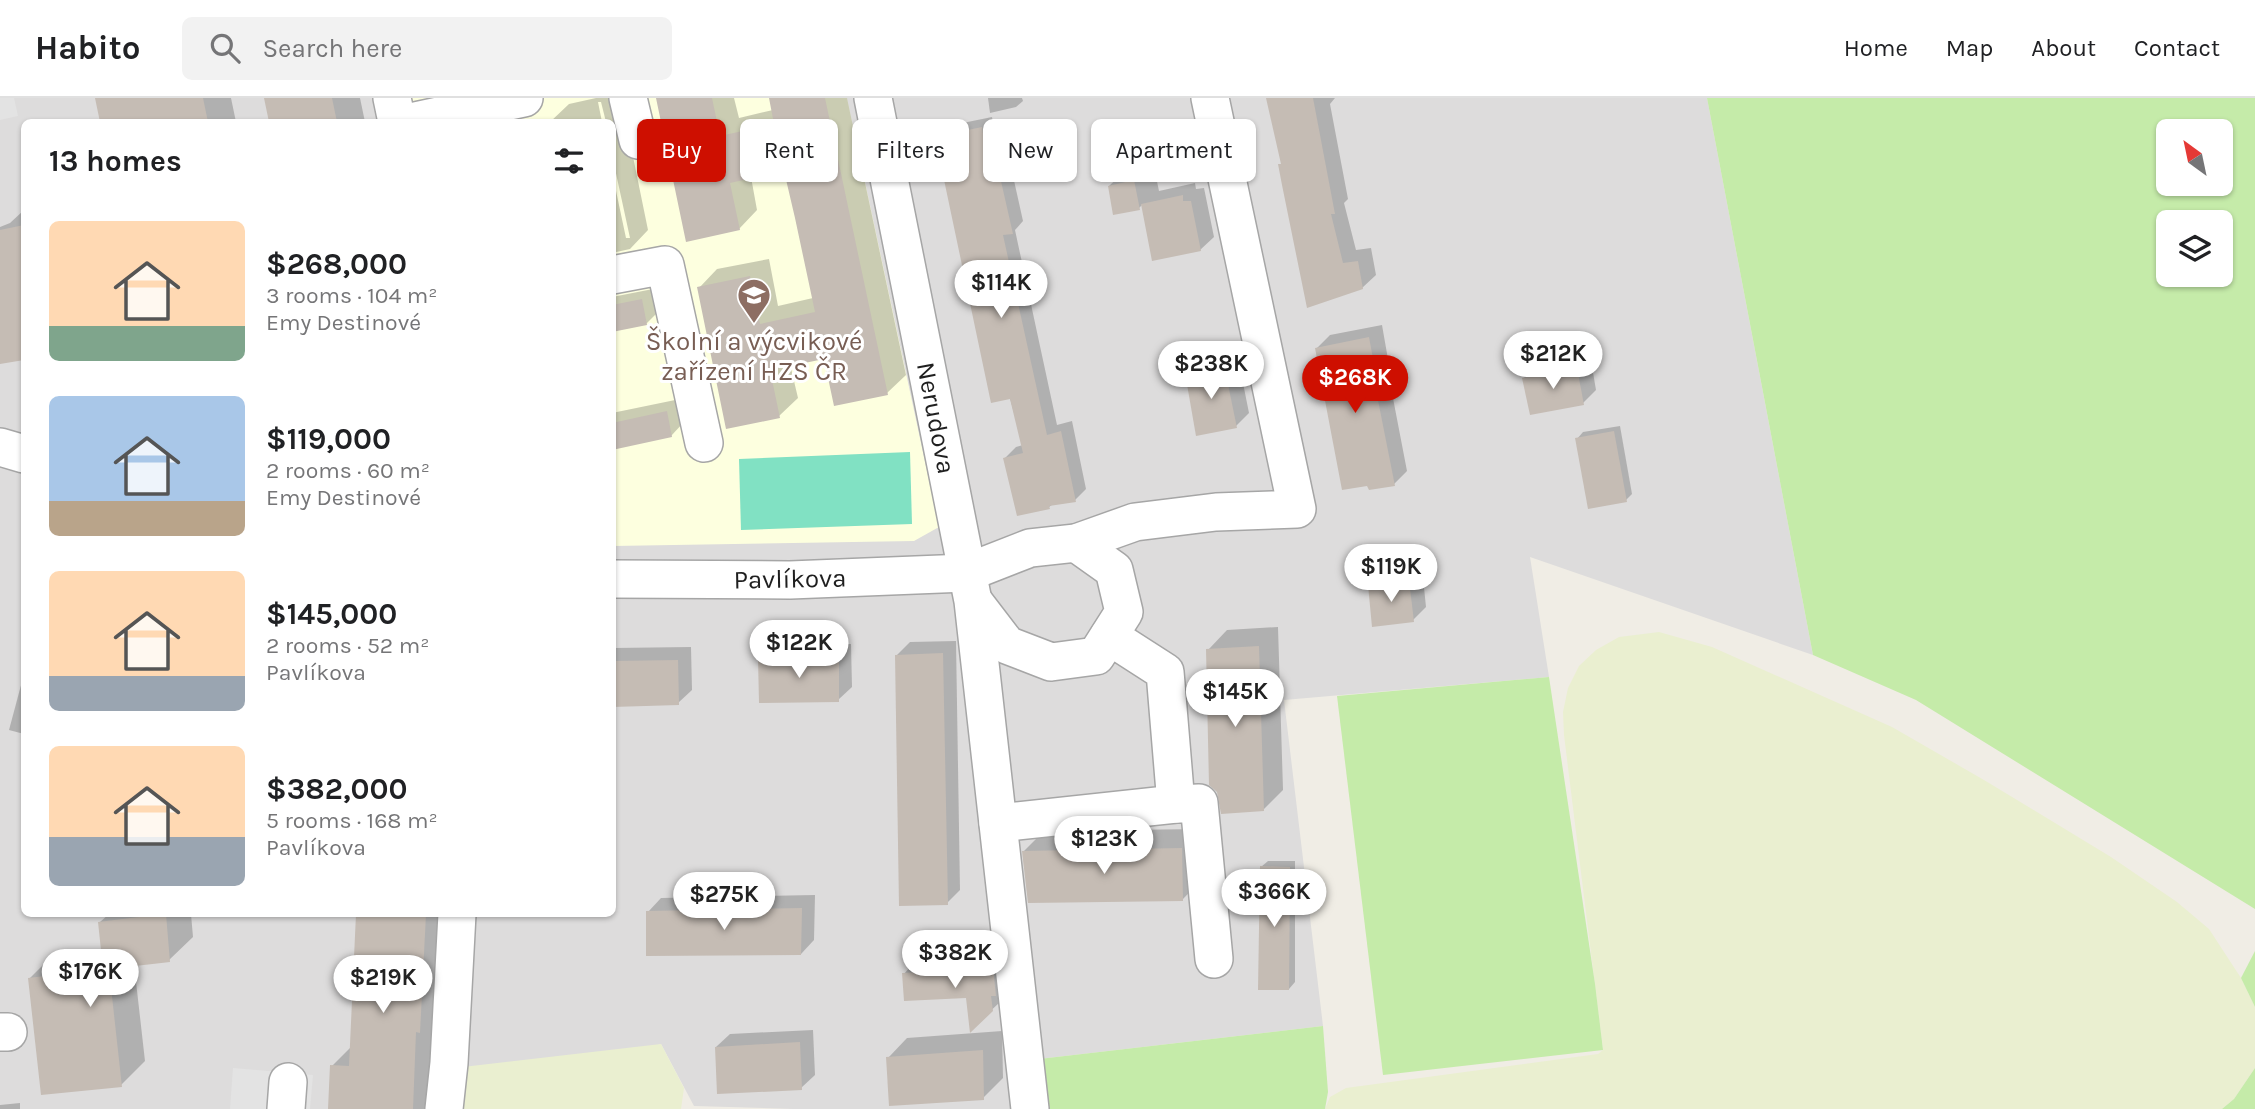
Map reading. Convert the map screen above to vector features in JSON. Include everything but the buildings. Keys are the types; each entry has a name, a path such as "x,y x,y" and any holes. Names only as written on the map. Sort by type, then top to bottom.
{"street":[{"path":"392,98 396,119"},
{"path":"424,119 524,98"},
{"path":"628,98 637,137"},
{"name":"Nerudova","path":"873,98 970,587"},
{"name":"Pavlíkova","path":"616,579 790,580 970,587 1030,548 1076,543 1135,522 1216,512 1297,509 1210,98"},
{"path":"616,274 665,265 704,443"},
{"path":"0,447 21,453"},
{"path":"970,587 1007,645 1051,662 1096,656 1124,612 1114,570 1076,543"},
{"path":"970,587 1030,1109"},
{"path":"1109,636 1164,672 1176,804"},
{"path":"998,822 1199,803 1214,959"},
{"path":"444,1109 457,917"}],"shaded area":[{"path":"0,98 1707,98 1813,655 1530,557 1549,677 1284,700 1323,1026 1039,1059 1042,1109 793,1109 694,1106 661,1044 457,1109 0,1109"},
{"path":"0,98 14,98 18,116 0,120"},
{"name":"Školní a výcvikové zařízení HZS ČR","path":"373,98 847,98 852,121 852,182 865,182 939,527 914,541 616,546 616,119 377,119"},
{"path":"1659,632 1712,647 1892,727 2111,857 2177,902 2209,929 2241,978 2255,1007 2255,1068 2234,1099 2222,1109 1325,1109 1330,1097 1346,1088 1598,1054 1603,1050 1563,712 1568,688 1579,666 1596,650 1619,637"},
{"path":"661,1044 684,1088 681,1109 457,1109 463,1067"},
{"path":"233,1068 313,1075 310,1109 230,1109"}],"green space":[{"path":"1707,98 2255,98 2255,909 1916,700 1813,655"},
{"path":"910,452 912,524 741,530 739,459"},
{"path":"1549,677 1603,1050 1383,1075 1337,696"},
{"path":"2255,951 2255,1007 2241,978"},
{"path":"1323,1026 1328,1092 1325,1109 1042,1109 1039,1059"},
{"path":"2255,1068 2255,1109 2222,1109 2234,1099"}],"place":[{"name":"Školní a výcvikové zařízení HZS ČR","path":"754,325"}]}
